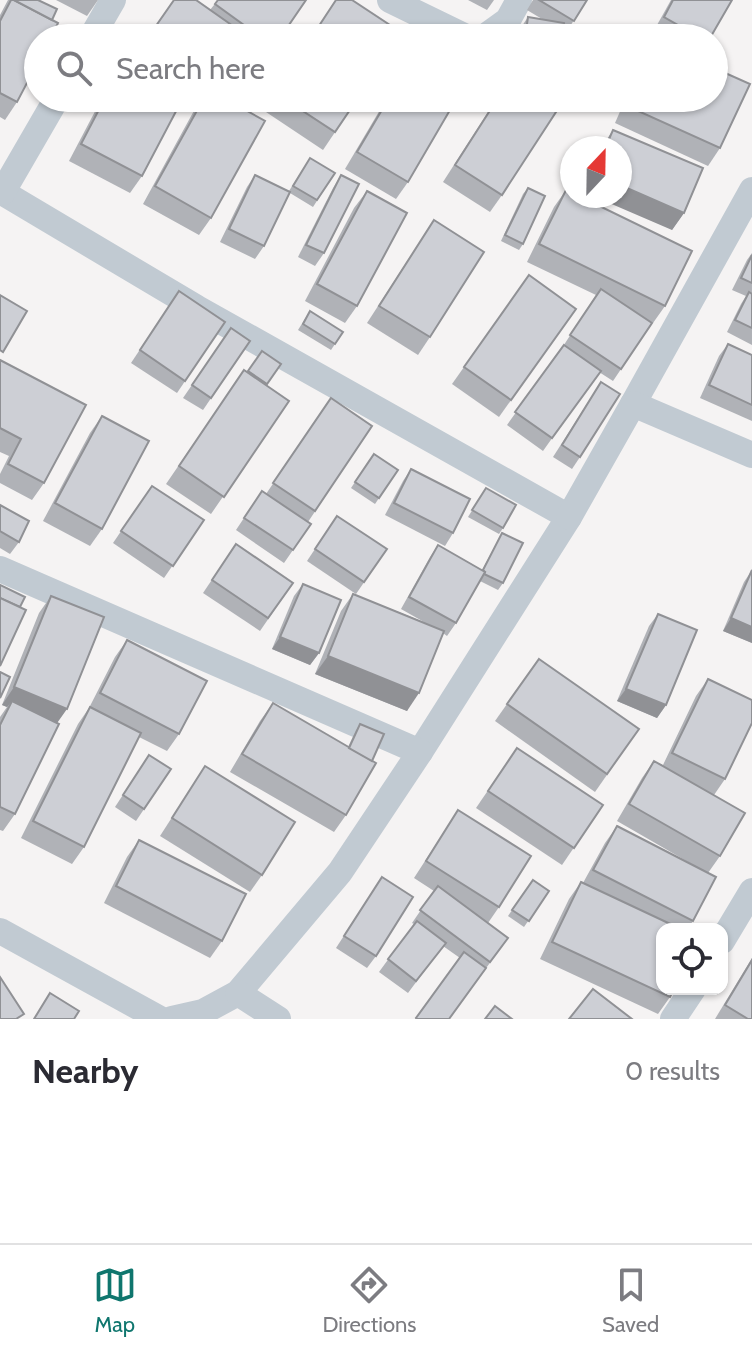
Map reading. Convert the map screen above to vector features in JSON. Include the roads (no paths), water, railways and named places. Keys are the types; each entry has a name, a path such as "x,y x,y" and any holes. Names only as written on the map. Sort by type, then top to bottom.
{"street":[{"path":"99,24 113,0"},
{"path":"390,0 439,24"},
{"path":"502,24 519,0"},
{"path":"49,112 1,192 197,308 569,517"},
{"path":"172,1019 203,1012 238,993 340,872 569,517 752,190"},
{"path":"633,404 752,455"},
{"path":"0,569 420,752"},
{"path":"728,931 752,891"},
{"path":"0,931 160,1019"},
{"path":"238,993 278,1019"},
{"path":"673,1019 689,995"}]}
